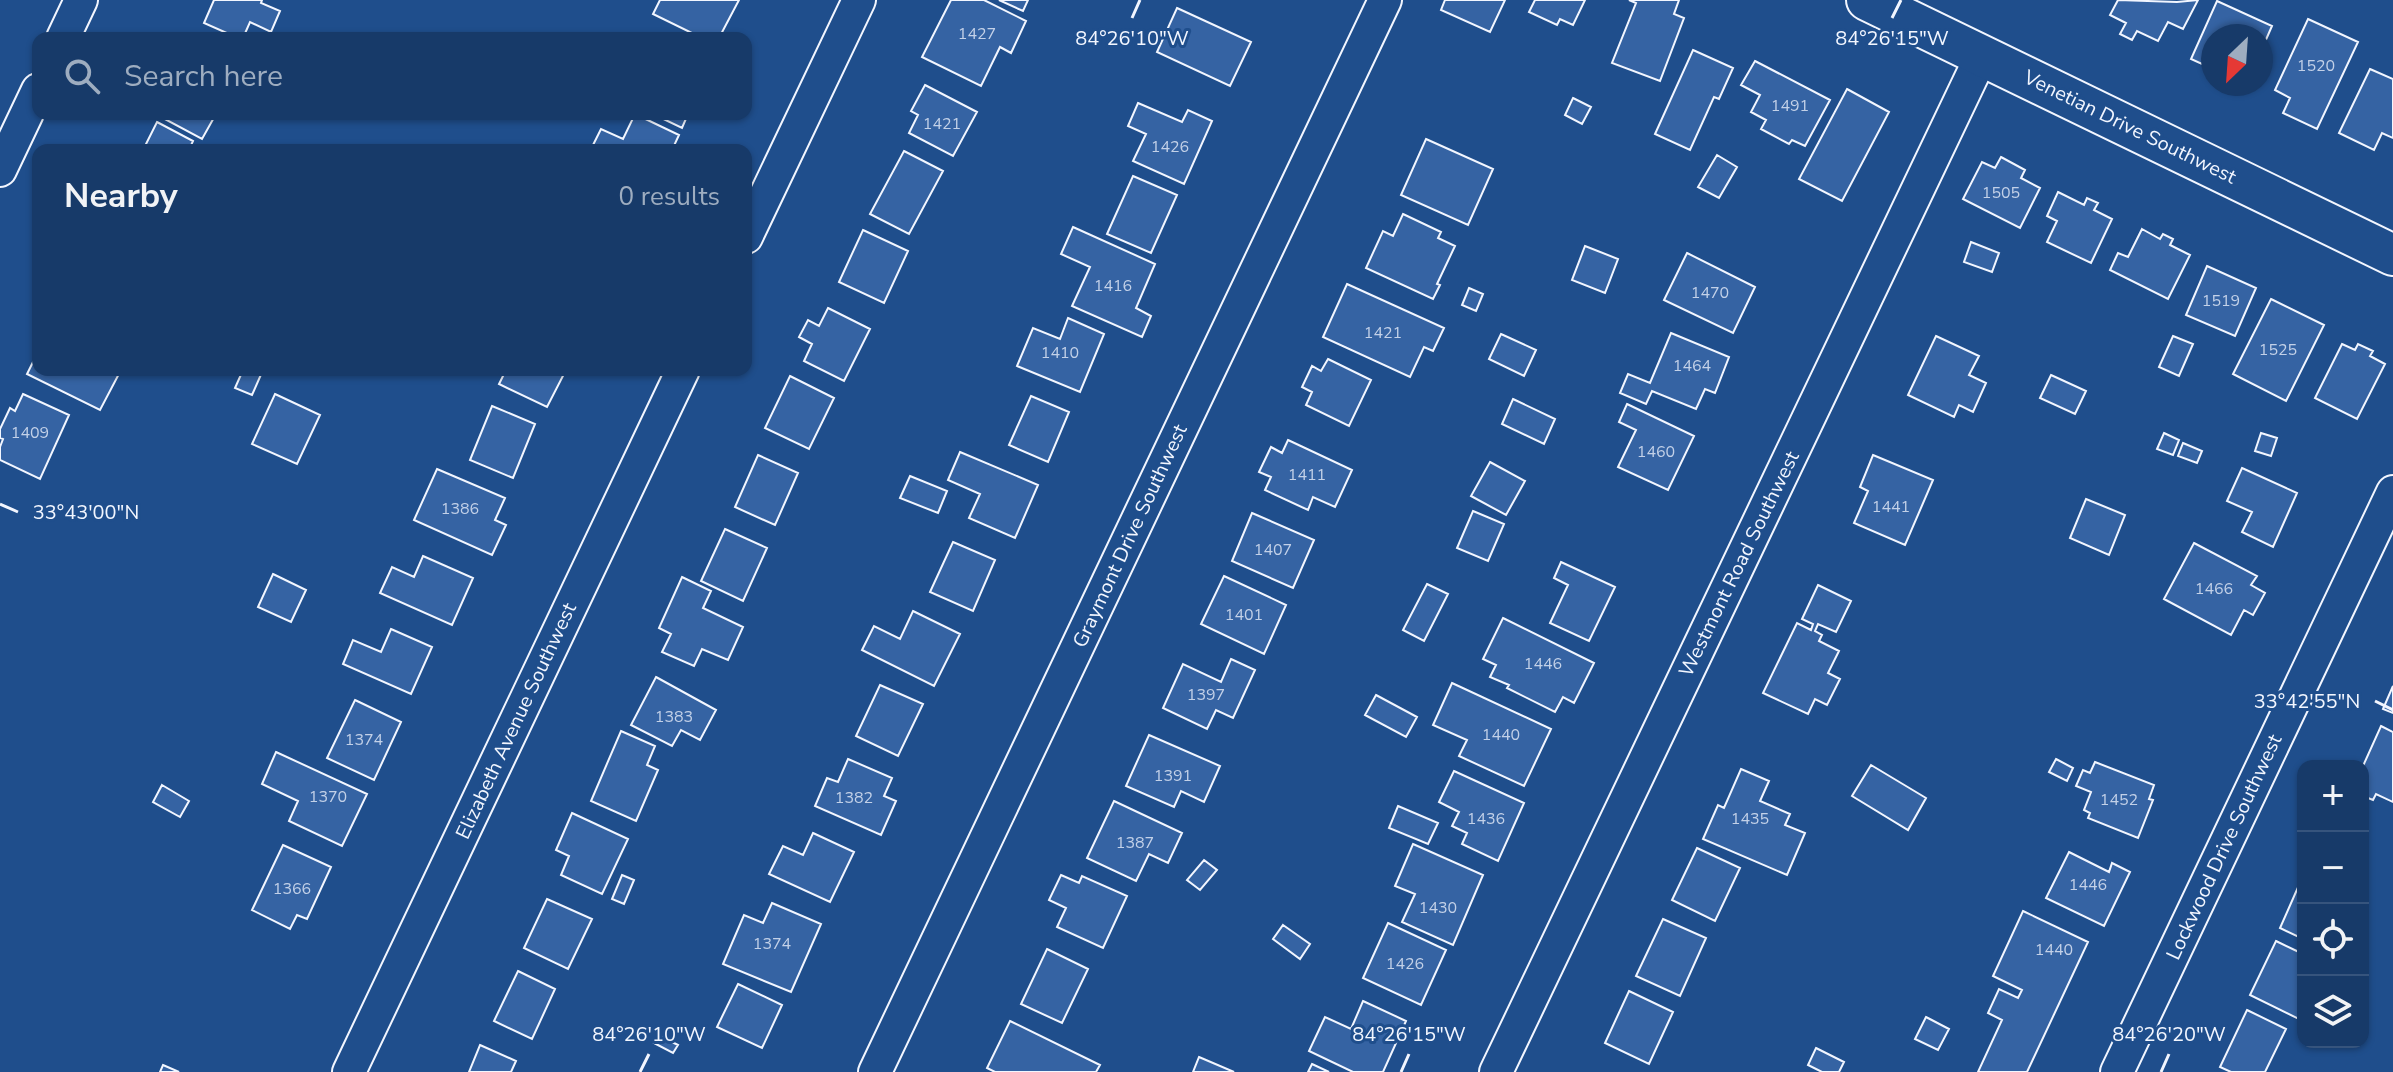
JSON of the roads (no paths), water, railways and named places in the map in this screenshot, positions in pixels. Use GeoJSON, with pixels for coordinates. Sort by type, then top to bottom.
{"type":"FeatureCollection","features":[{"type":"Feature","properties":{"kind":"street"},"geometry":{"type":"LineString","coordinates":[[66,32],[81,0]]}},
{"type":"Feature","properties":{"kind":"street"},"geometry":{"type":"LineString","coordinates":[[752,224],[859,0]]}},
{"type":"Feature","properties":{"kind":"street","name":"Graymont Drive Southwest"},"geometry":{"type":"LineString","coordinates":[[875,1072],[1385,0]]}},
{"type":"Feature","properties":{"kind":"street","name":"Venetian Drive Southwest"},"geometry":{"type":"LineString","coordinates":[[1867,0],[2393,255]]}},
{"type":"Feature","properties":{"kind":"street","name":"Westmont Road Southwest"},"geometry":{"type":"LineString","coordinates":[[1496,1072],[1982,55]]}},
{"type":"Feature","properties":{"kind":"street"},"geometry":{"type":"LineString","coordinates":[[0,170],[32,103]]}},
{"type":"Feature","properties":{"kind":"street","name":"Elizabeth Avenue Southwest"},"geometry":{"type":"LineString","coordinates":[[349,1072],[680,376]]}},
{"type":"Feature","properties":{"kind":"street","name":"Lockwood Drive Southwest"},"geometry":{"type":"LineString","coordinates":[[2117,1072],[2393,492]]}}]}
